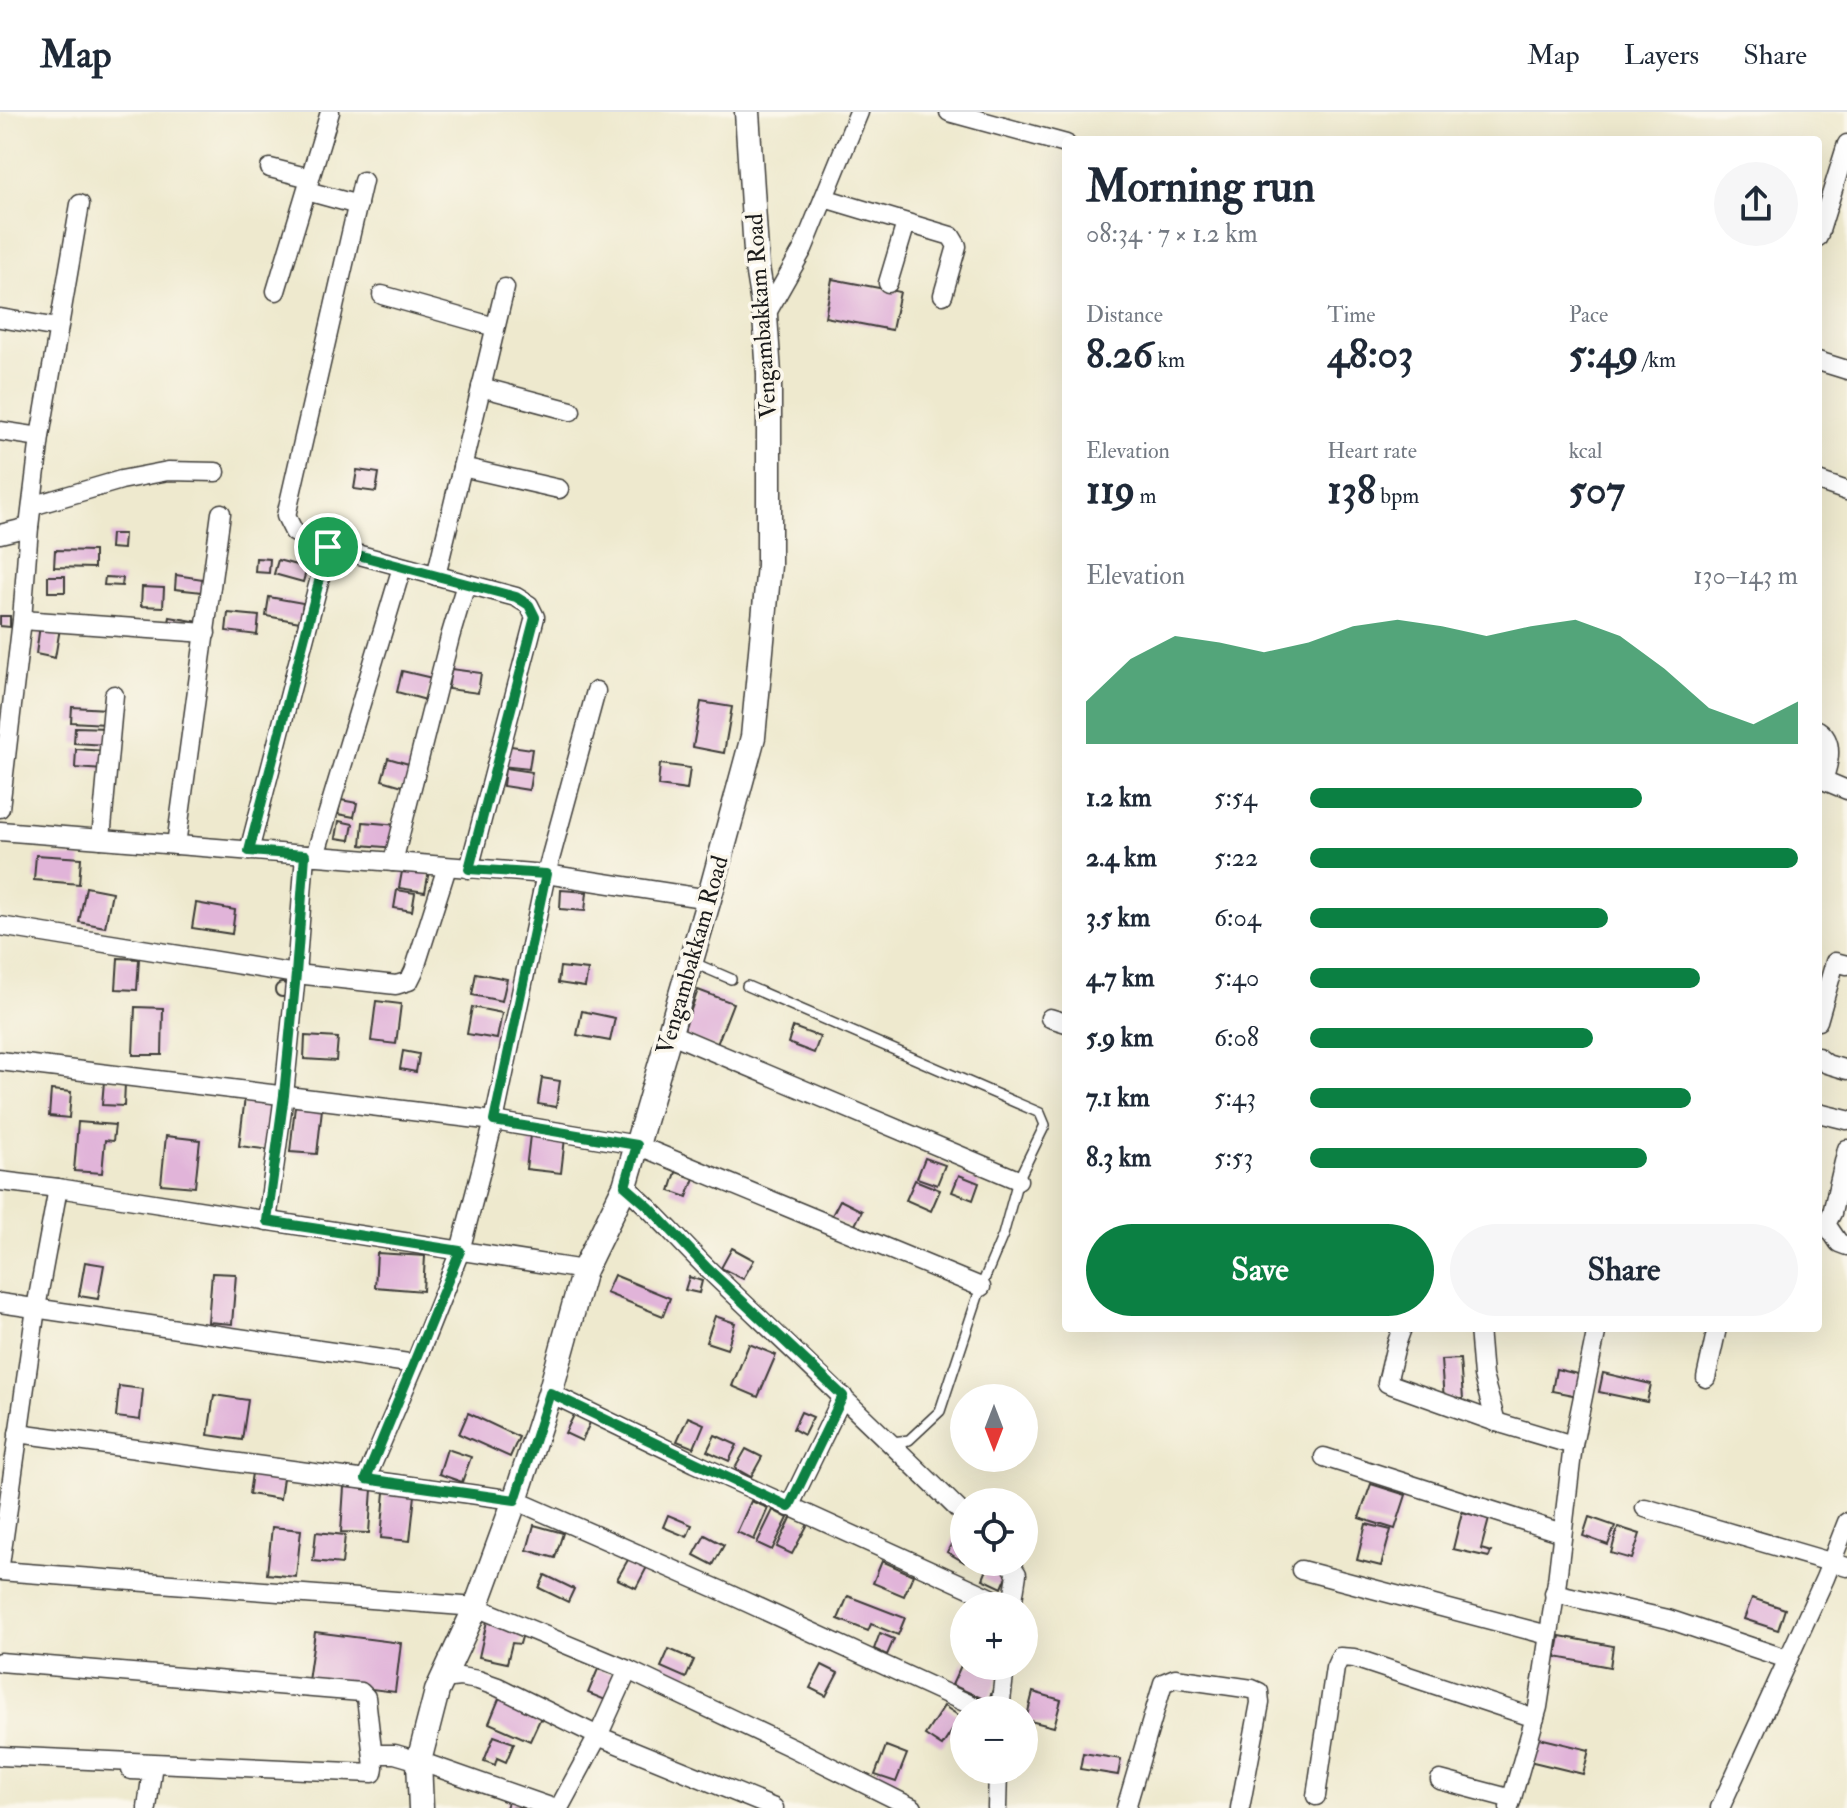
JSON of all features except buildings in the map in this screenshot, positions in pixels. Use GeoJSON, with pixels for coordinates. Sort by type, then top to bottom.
{"type":"FeatureCollection","features":[{"type":"Feature","properties":{"kind":"main road","name":"Vengambakkam Road"},"geometry":{"type":"LineString","coordinates":[[421,1808],[419,1761],[437,1691],[476,1607],[515,1500],[550,1393],[584,1270],[625,1186],[753,737],[769,565],[769,374],[765,316],[757,267],[747,112]]}},
{"type":"Feature","properties":{"kind":"street"},"geometry":{"type":"LineString","coordinates":[[276,291],[330,112]]}},
{"type":"Feature","properties":{"kind":"street"},"geometry":{"type":"LineString","coordinates":[[765,316],[803,249],[859,112]]}},
{"type":"Feature","properties":{"kind":"street"},"geometry":{"type":"LineString","coordinates":[[949,112],[1062,143]]}},
{"type":"Feature","properties":{"kind":"street"},"geometry":{"type":"LineString","coordinates":[[1822,224],[1847,144]]}},
{"type":"Feature","properties":{"kind":"street"},"geometry":{"type":"LineString","coordinates":[[270,168],[358,205]]}},
{"type":"Feature","properties":{"kind":"street"},"geometry":{"type":"LineString","coordinates":[[363,181],[286,516],[294,532],[308,541],[516,597],[529,605],[535,617],[469,869]]}},
{"type":"Feature","properties":{"kind":"street"},"geometry":{"type":"LineString","coordinates":[[824,198],[951,236],[957,246],[943,295]]}},
{"type":"Feature","properties":{"kind":"street"},"geometry":{"type":"LineString","coordinates":[[0,808],[5,722],[22,620],[40,437],[80,204]]}},
{"type":"Feature","properties":{"kind":"street"},"geometry":{"type":"LineString","coordinates":[[888,283],[906,223]]}},
{"type":"Feature","properties":{"kind":"street"},"geometry":{"type":"LineString","coordinates":[[436,576],[505,288]]}},
{"type":"Feature","properties":{"kind":"street"},"geometry":{"type":"LineString","coordinates":[[382,295],[495,327]]}},
{"type":"Feature","properties":{"kind":"street"},"geometry":{"type":"LineString","coordinates":[[0,318],[58,328]]}},
{"type":"Feature","properties":{"kind":"street"},"geometry":{"type":"LineString","coordinates":[[1822,362],[1847,370]]}},
{"type":"Feature","properties":{"kind":"street"},"geometry":{"type":"LineString","coordinates":[[481,387],[571,411]]}},
{"type":"Feature","properties":{"kind":"street"},"geometry":{"type":"LineString","coordinates":[[0,431],[40,437]]}},
{"type":"Feature","properties":{"kind":"street"},"geometry":{"type":"LineString","coordinates":[[462,467],[559,489]]}},
{"type":"Feature","properties":{"kind":"street"},"geometry":{"type":"LineString","coordinates":[[32,506],[121,480],[168,471],[216,472]]}},
{"type":"Feature","properties":{"kind":"street"},"geometry":{"type":"LineString","coordinates":[[1822,482],[1847,491]]}},
{"type":"Feature","properties":{"kind":"street"},"geometry":{"type":"LineString","coordinates":[[176,845],[221,513]]}},
{"type":"Feature","properties":{"kind":"street"},"geometry":{"type":"LineString","coordinates":[[0,534],[29,527]]}},
{"type":"Feature","properties":{"kind":"street"},"geometry":{"type":"LineString","coordinates":[[249,851],[328,547]]}},
{"type":"Feature","properties":{"kind":"street"},"geometry":{"type":"LineString","coordinates":[[267,1221],[310,856],[402,567]]}},
{"type":"Feature","properties":{"kind":"street"},"geometry":{"type":"LineString","coordinates":[[393,862],[466,584]]}},
{"type":"Feature","properties":{"kind":"street"},"geometry":{"type":"LineString","coordinates":[[22,620],[206,633]]}},
{"type":"Feature","properties":{"kind":"street"},"geometry":{"type":"LineString","coordinates":[[366,1479],[460,1251],[494,1121],[546,874],[596,691]]}},
{"type":"Feature","properties":{"kind":"street"},"geometry":{"type":"LineString","coordinates":[[101,839],[114,695]]}},
{"type":"Feature","properties":{"kind":"street"},"geometry":{"type":"LineString","coordinates":[[1822,732],[1828,745],[1829,765],[1823,780],[1847,790]]}},
{"type":"Feature","properties":{"kind":"street"},"geometry":{"type":"LineString","coordinates":[[0,831],[546,874],[709,899]]}},
{"type":"Feature","properties":{"kind":"street"},"geometry":{"type":"LineString","coordinates":[[0,926],[296,974],[396,985],[409,981],[414,971],[447,867]]}},
{"type":"Feature","properties":{"kind":"street"},"geometry":{"type":"LineString","coordinates":[[1822,1007],[1835,962],[1847,965]]}},
{"type":"Feature","properties":{"kind":"street"},"geometry":{"type":"LineString","coordinates":[[669,1033],[1018,1180]]}},
{"type":"Feature","properties":{"kind":"street"},"geometry":{"type":"LineString","coordinates":[[1822,1060],[1847,1070]]}},
{"type":"Feature","properties":{"kind":"street"},"geometry":{"type":"LineString","coordinates":[[0,1061],[494,1121],[637,1145],[981,1287]]}},
{"type":"Feature","properties":{"kind":"street"},"geometry":{"type":"LineString","coordinates":[[1822,1114],[1847,1120]]}},
{"type":"Feature","properties":{"kind":"street"},"geometry":{"type":"LineString","coordinates":[[1847,1149],[1832,1213],[1822,1222],[1839,1243],[1847,1246]]}},
{"type":"Feature","properties":{"kind":"street"},"geometry":{"type":"LineString","coordinates":[[0,1181],[584,1270]]}},
{"type":"Feature","properties":{"kind":"street"},"geometry":{"type":"LineString","coordinates":[[625,1186],[950,1501]]}},
{"type":"Feature","properties":{"kind":"street"},"geometry":{"type":"LineString","coordinates":[[0,1565],[7,1464],[18,1433],[58,1188]]}},
{"type":"Feature","properties":{"kind":"street"},"geometry":{"type":"LineString","coordinates":[[0,1303],[415,1364]]}},
{"type":"Feature","properties":{"kind":"street"},"geometry":{"type":"LineString","coordinates":[[1401,1332],[1387,1383],[1496,1422],[1573,1445]]}},
{"type":"Feature","properties":{"kind":"street"},"geometry":{"type":"LineString","coordinates":[[1479,1332],[1483,1376],[1496,1422]]}},
{"type":"Feature","properties":{"kind":"street"},"geometry":{"type":"LineString","coordinates":[[1440,1780],[1510,1804],[1538,1707],[1573,1445],[1596,1332]]}},
{"type":"Feature","properties":{"kind":"street"},"geometry":{"type":"LineString","coordinates":[[1706,1378],[1716,1332]]}},
{"type":"Feature","properties":{"kind":"street"},"geometry":{"type":"LineString","coordinates":[[550,1393],[789,1507],[980,1592]]}},
{"type":"Feature","properties":{"kind":"street"},"geometry":{"type":"LineString","coordinates":[[789,1507],[843,1396]]}},
{"type":"Feature","properties":{"kind":"street"},"geometry":{"type":"LineString","coordinates":[[18,1433],[515,1500],[951,1696]]}},
{"type":"Feature","properties":{"kind":"street"},"geometry":{"type":"LineString","coordinates":[[1324,1457],[1562,1533]]}},
{"type":"Feature","properties":{"kind":"street"},"geometry":{"type":"LineString","coordinates":[[1645,1508],[1839,1565]]}},
{"type":"Feature","properties":{"kind":"street"},"geometry":{"type":"LineString","coordinates":[[1720,1808],[1787,1659],[1839,1565],[1847,1522]]}},
{"type":"Feature","properties":{"kind":"street"},"geometry":{"type":"LineString","coordinates":[[1301,1570],[1548,1635]]}},
{"type":"Feature","properties":{"kind":"street"},"geometry":{"type":"LineString","coordinates":[[0,1571],[476,1607],[628,1670],[913,1808]]}},
{"type":"Feature","properties":{"kind":"street"},"geometry":{"type":"LineString","coordinates":[[1554,1593],[1668,1619],[1787,1659]]}},
{"type":"Feature","properties":{"kind":"street"},"geometry":{"type":"LineString","coordinates":[[1316,1796],[1335,1668],[1340,1657],[1354,1658],[1535,1718]]}},
{"type":"Feature","properties":{"kind":"street"},"geometry":{"type":"LineString","coordinates":[[0,1662],[361,1692],[366,1697],[373,1773],[0,1759]]}},
{"type":"Feature","properties":{"kind":"street"},"geometry":{"type":"LineString","coordinates":[[373,1754],[395,1754],[419,1761],[556,1808],[598,1736],[628,1670]]}},
{"type":"Feature","properties":{"kind":"street"},"geometry":{"type":"LineString","coordinates":[[442,1679],[460,1677],[488,1684],[598,1736],[774,1808]]}},
{"type":"Feature","properties":{"kind":"street"},"geometry":{"type":"LineString","coordinates":[[1126,1808],[1163,1683],[1175,1678],[1259,1692],[1260,1703],[1240,1808]]}},
{"type":"Feature","properties":{"kind":"street"},"geometry":{"type":"LineString","coordinates":[[0,1759],[152,1771],[147,1808]]}},
{"type":"Feature","properties":{"kind":"street"},"geometry":{"type":"LineString","coordinates":[[997,1808],[998,1784]]}},
{"type":"Feature","properties":{"kind":"lane"},"geometry":{"type":"LineString","coordinates":[[691,961],[731,979]]}},
{"type":"Feature","properties":{"kind":"lane"},"geometry":{"type":"LineString","coordinates":[[747,986],[1040,1113],[1045,1125],[1018,1180],[1003,1235],[981,1287],[940,1411],[909,1440],[890,1442]]}},
{"type":"Feature","properties":{"kind":"route"},"geometry":{"type":"LineString","coordinates":[[328,547],[516,597],[529,605],[535,617],[469,869],[546,874],[494,1121],[637,1145],[625,1186],[843,1396],[789,1507],[550,1393],[515,1500],[366,1479],[460,1251],[267,1221],[284,1095],[305,855],[249,851],[328,547]]}}]}
